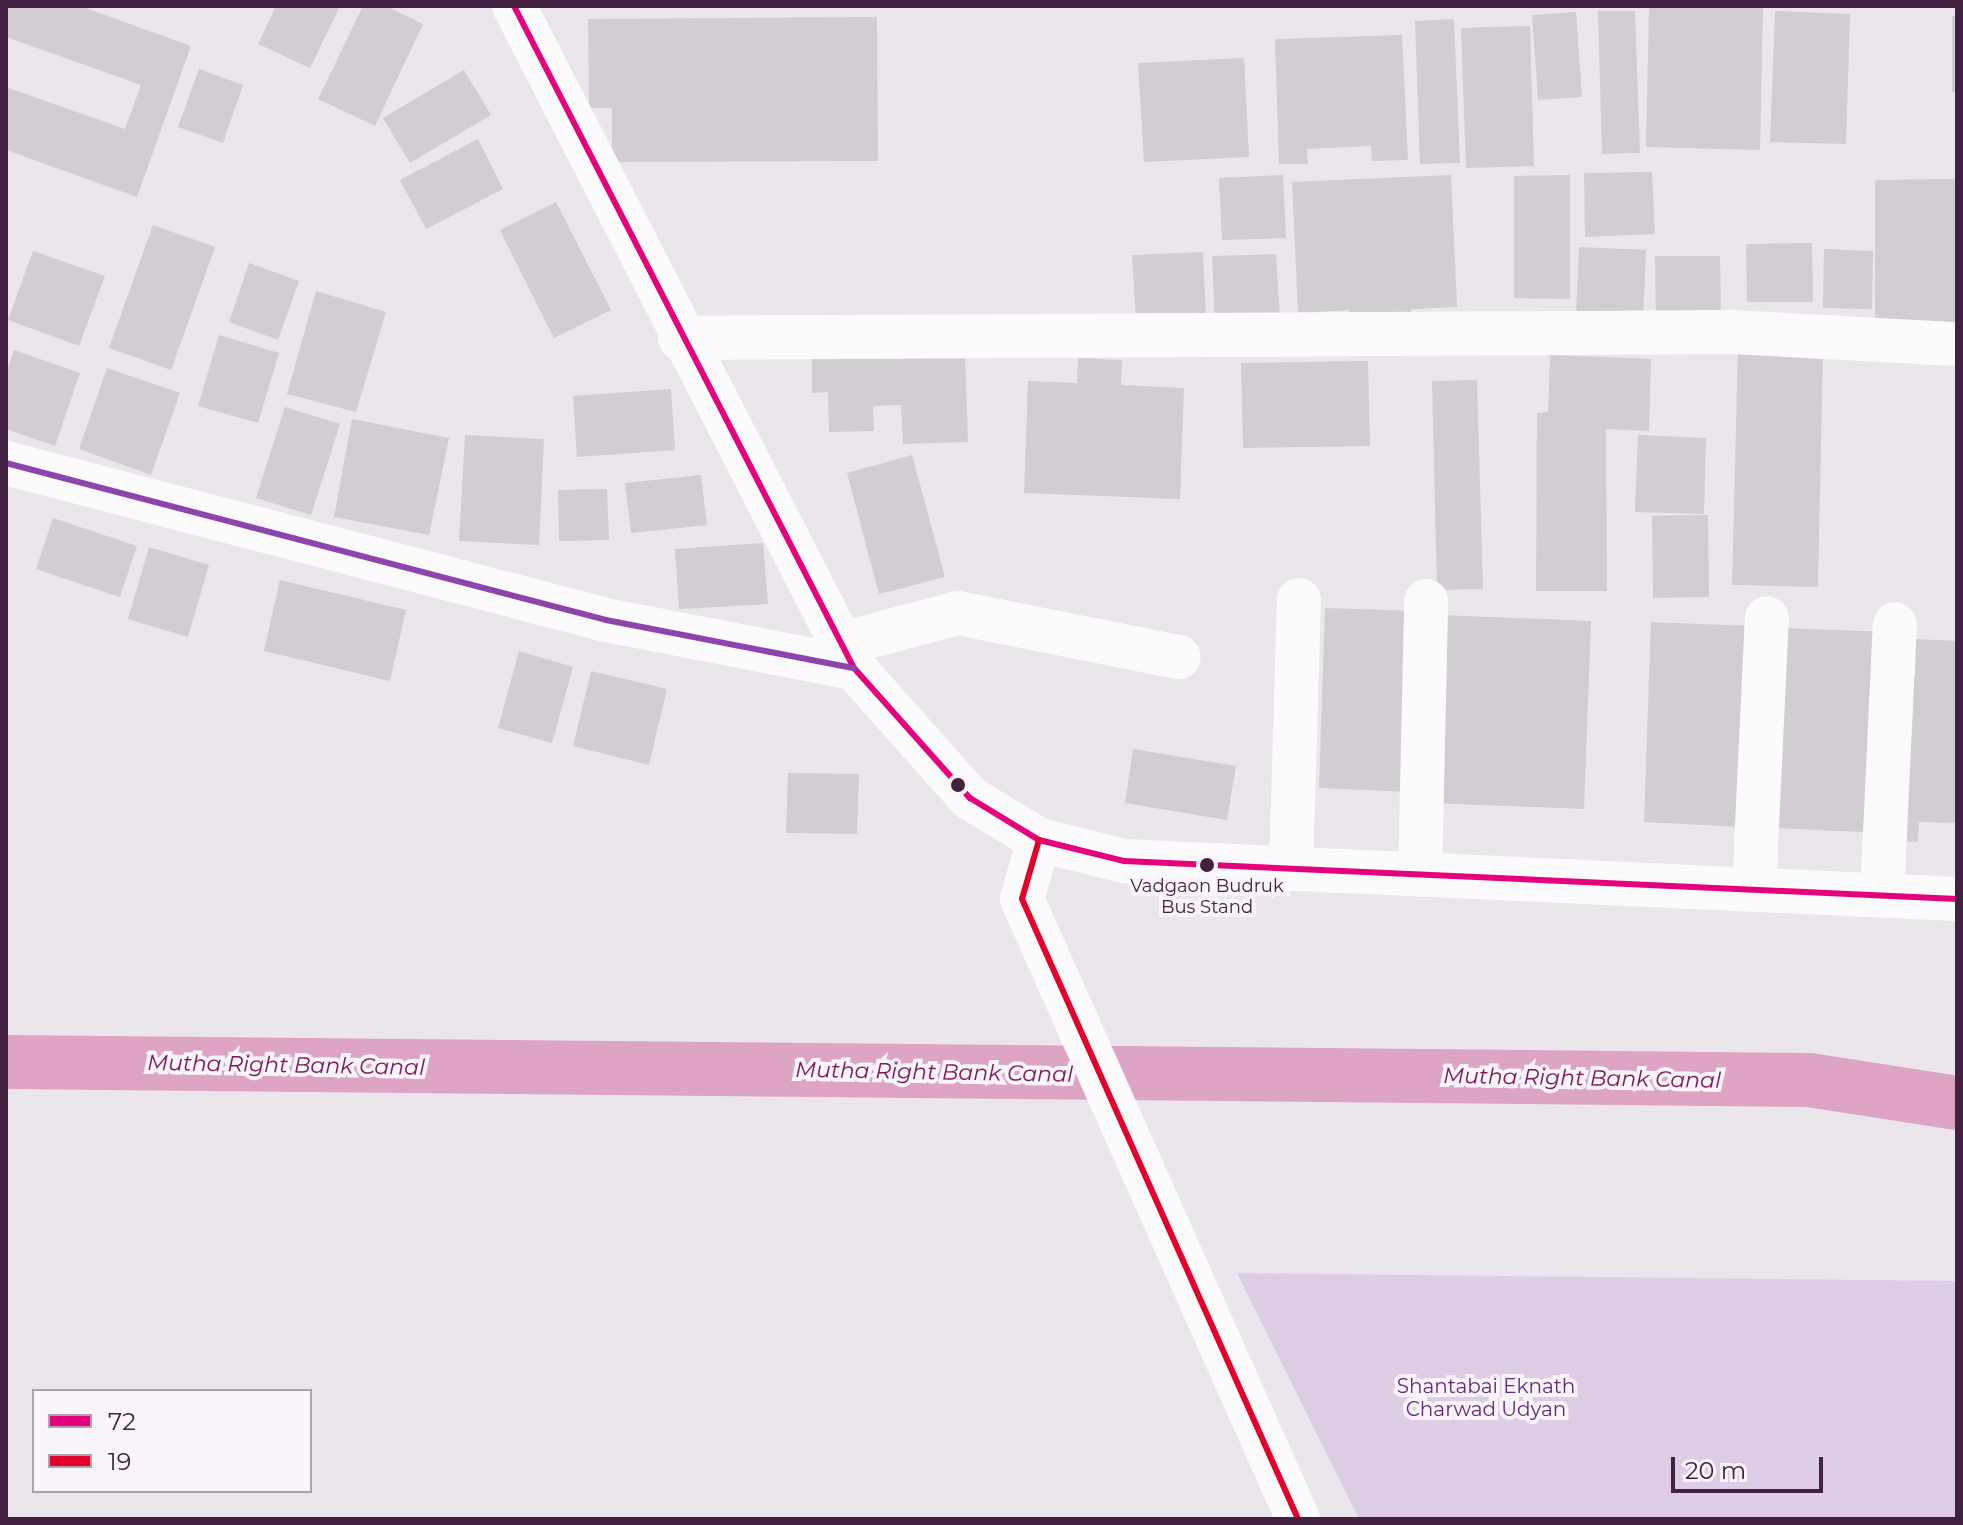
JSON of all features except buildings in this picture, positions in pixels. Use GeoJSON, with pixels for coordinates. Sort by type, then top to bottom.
{"type":"FeatureCollection","features":[{"type":"Feature","properties":{"kind":"street"},"geometry":{"type":"LineString","coordinates":[[514,6],[680,338],[848,656],[970,798],[1039,840],[1124,861],[1957,899]]}},
{"type":"Feature","properties":{"kind":"street"},"geometry":{"type":"LineString","coordinates":[[680,338],[1733,332],[1957,344]]}},
{"type":"Feature","properties":{"kind":"street"},"geometry":{"type":"LineString","coordinates":[[6,463],[606,620],[848,656],[958,613],[1179,657]]}},
{"type":"Feature","properties":{"kind":"street"},"geometry":{"type":"LineString","coordinates":[[1291,869],[1299,600]]}},
{"type":"Feature","properties":{"kind":"street"},"geometry":{"type":"LineString","coordinates":[[1420,875],[1426,601]]}},
{"type":"Feature","properties":{"kind":"street"},"geometry":{"type":"LineString","coordinates":[[1754,890],[1767,618]]}},
{"type":"Feature","properties":{"kind":"street"},"geometry":{"type":"LineString","coordinates":[[1882,896],[1895,624]]}},
{"type":"Feature","properties":{"kind":"street"},"geometry":{"type":"LineString","coordinates":[[1039,840],[1022,899],[1298,1519]]}},
{"type":"Feature","properties":{"kind":"green space","name":"Shantabai Eknath Charwad Udyan"},"geometry":{"type":"Polygon","coordinates":[[[1237,1273],[1957,1281],[1957,1519],[1359,1519],[1237,1273]]]}},
{"type":"Feature","properties":{"kind":"waterway","name":"Mutha Right Bank Canal"},"geometry":{"type":"LineString","coordinates":[[6,1062],[1809,1080],[1957,1103]]}},
{"type":"Feature","properties":{"kind":"transit line","name":"72"},"geometry":{"type":"LineString","coordinates":[[514,6],[854,668],[970,798],[1039,840],[1124,861],[1957,899]]}},
{"type":"Feature","properties":{"kind":"transit line"},"geometry":{"type":"LineString","coordinates":[[6,463],[606,620],[854,668]]}},
{"type":"Feature","properties":{"kind":"transit line","name":"19"},"geometry":{"type":"LineString","coordinates":[[1039,840],[1022,899],[1298,1519]]}},
{"type":"Feature","properties":{"kind":"place","name":"Vadgaon Budruk Bus Stand"},"geometry":{"type":"Point","coordinates":[1207,865]}}]}
